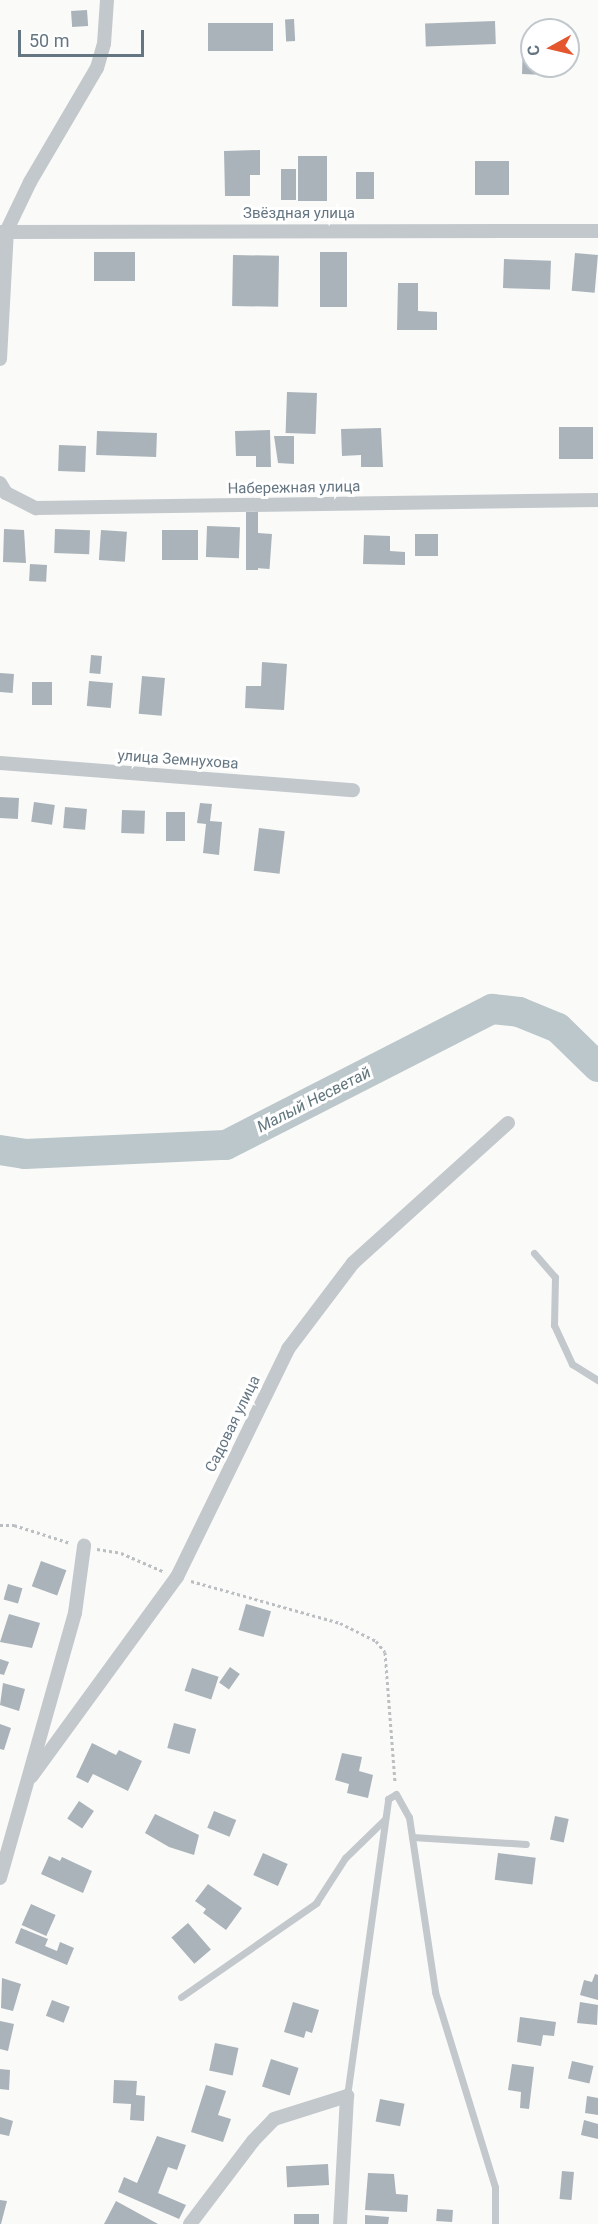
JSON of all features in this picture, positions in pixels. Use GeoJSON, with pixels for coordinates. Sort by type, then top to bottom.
{"type":"FeatureCollection","features":[{"type":"Feature","properties":{"kind":"street"},"geometry":{"type":"LineString","coordinates":[[0,369],[4,231],[97,68],[104,44],[107,0]]}},
{"type":"Feature","properties":{"kind":"street","name":"Звёздная улица"},"geometry":{"type":"LineString","coordinates":[[4,231],[598,231]]}},
{"type":"Feature","properties":{"kind":"street","name":"Набережная улица"},"geometry":{"type":"LineString","coordinates":[[0,483],[6,493],[36,508],[598,500]]}},
{"type":"Feature","properties":{"kind":"street","name":"улица Земнухова"},"geometry":{"type":"LineString","coordinates":[[0,763],[354,790]]}},
{"type":"Feature","properties":{"kind":"street","name":"Садовая улица"},"geometry":{"type":"LineString","coordinates":[[32,1777],[177,1577],[288,1349],[353,1263],[508,1123]]}},
{"type":"Feature","properties":{"kind":"street","name":"Садовая улица"},"geometry":{"type":"LineString","coordinates":[[0,1878],[32,1777],[75,1614],[84,1546]]}},
{"type":"Feature","properties":{"kind":"street"},"geometry":{"type":"LineString","coordinates":[[190,2224],[253,2141],[274,2119],[347,2096],[340,2224]]}},
{"type":"Feature","properties":{"kind":"lane"},"geometry":{"type":"LineString","coordinates":[[534,1253],[555,1277],[554,1325],[572,1364],[598,1380]]}},
{"type":"Feature","properties":{"kind":"lane"},"geometry":{"type":"LineString","coordinates":[[347,2096],[388,1799],[396,1794],[409,1817],[435,1992],[495,2187],[495,2224]]}},
{"type":"Feature","properties":{"kind":"lane"},"geometry":{"type":"LineString","coordinates":[[181,1997],[316,1903],[345,1858],[385,1819]]}},
{"type":"Feature","properties":{"kind":"lane"},"geometry":{"type":"LineString","coordinates":[[412,1837],[526,1844]]}},
{"type":"Feature","properties":{"kind":"path"},"geometry":{"type":"LineString","coordinates":[[177,1577],[340,1623],[376,1641],[385,1652],[396,1794]]}},
{"type":"Feature","properties":{"kind":"building"},"geometry":{"type":"Polygon","coordinates":[[[87,10],[88,26],[72,27],[71,11],[87,10]]]}},
{"type":"Feature","properties":{"kind":"building"},"geometry":{"type":"Polygon","coordinates":[[[285,19],[294,19],[295,41],[286,41],[285,19]]]}},
{"type":"Feature","properties":{"kind":"building"},"geometry":{"type":"Polygon","coordinates":[[[495,21],[496,44],[426,46],[425,23],[495,21]]]}},
{"type":"Feature","properties":{"kind":"building"},"geometry":{"type":"Polygon","coordinates":[[[208,23],[273,23],[273,51],[208,51],[208,23]]]}},
{"type":"Feature","properties":{"kind":"building"},"geometry":{"type":"Polygon","coordinates":[[[260,150],[260,175],[250,175],[250,196],[225,196],[224,151],[260,150]]]}},
{"type":"Feature","properties":{"kind":"building"},"geometry":{"type":"Polygon","coordinates":[[[298,156],[327,156],[327,201],[298,201],[298,156]]]}},
{"type":"Feature","properties":{"kind":"building"},"geometry":{"type":"Polygon","coordinates":[[[475,161],[509,161],[509,195],[475,195],[475,161]]]}},
{"type":"Feature","properties":{"kind":"building"},"geometry":{"type":"Polygon","coordinates":[[[281,169],[296,169],[296,200],[281,200],[281,169]]]}},
{"type":"Feature","properties":{"kind":"building"},"geometry":{"type":"Polygon","coordinates":[[[356,172],[374,172],[374,199],[356,199],[356,172]]]}},
{"type":"Feature","properties":{"kind":"building"},"geometry":{"type":"Polygon","coordinates":[[[94,252],[135,252],[135,281],[94,281],[94,252]]]}},
{"type":"Feature","properties":{"kind":"building"},"geometry":{"type":"Polygon","coordinates":[[[320,252],[347,252],[347,307],[320,307],[320,252]]]}},
{"type":"Feature","properties":{"kind":"building"},"geometry":{"type":"Polygon","coordinates":[[[575,253],[598,255],[595,293],[572,291],[575,253]]]}},
{"type":"Feature","properties":{"kind":"building"},"geometry":{"type":"Polygon","coordinates":[[[233,255],[279,256],[278,307],[232,306],[233,255]]]}},
{"type":"Feature","properties":{"kind":"building"},"geometry":{"type":"Polygon","coordinates":[[[504,259],[551,261],[550,290],[503,288],[504,259]]]}},
{"type":"Feature","properties":{"kind":"building"},"geometry":{"type":"Polygon","coordinates":[[[398,283],[418,283],[418,311],[437,312],[437,330],[397,330],[398,283]]]}},
{"type":"Feature","properties":{"kind":"building"},"geometry":{"type":"Polygon","coordinates":[[[287,392],[317,393],[316,434],[286,433],[287,392]]]}},
{"type":"Feature","properties":{"kind":"building"},"geometry":{"type":"Polygon","coordinates":[[[559,427],[593,427],[593,459],[559,459],[559,427]]]}},
{"type":"Feature","properties":{"kind":"building"},"geometry":{"type":"Polygon","coordinates":[[[381,428],[383,467],[361,467],[361,455],[342,456],[341,429],[381,428]]]}},
{"type":"Feature","properties":{"kind":"building"},"geometry":{"type":"Polygon","coordinates":[[[270,430],[271,467],[256,467],[256,456],[236,456],[235,431],[270,430]]]}},
{"type":"Feature","properties":{"kind":"building"},"geometry":{"type":"Polygon","coordinates":[[[97,431],[157,433],[156,457],[96,455],[97,431]]]}},
{"type":"Feature","properties":{"kind":"building"},"geometry":{"type":"Polygon","coordinates":[[[274,436],[294,436],[294,464],[278,463],[274,436]]]}},
{"type":"Feature","properties":{"kind":"building"},"geometry":{"type":"Polygon","coordinates":[[[59,445],[86,446],[85,472],[58,471],[59,445]]]}},
{"type":"Feature","properties":{"kind":"building"},"geometry":{"type":"Polygon","coordinates":[[[246,512],[258,512],[258,570],[246,570],[246,512]]]}},
{"type":"Feature","properties":{"kind":"building"},"geometry":{"type":"Polygon","coordinates":[[[207,526],[240,527],[239,558],[206,557],[207,526]]]}},
{"type":"Feature","properties":{"kind":"building"},"geometry":{"type":"Polygon","coordinates":[[[4,529],[24,530],[26,563],[3,562],[4,529]]]}},
{"type":"Feature","properties":{"kind":"building"},"geometry":{"type":"Polygon","coordinates":[[[55,529],[90,530],[89,554],[54,553],[55,529]]]}},
{"type":"Feature","properties":{"kind":"building"},"geometry":{"type":"Polygon","coordinates":[[[101,530],[127,532],[125,562],[99,560],[101,530]]]}},
{"type":"Feature","properties":{"kind":"building"},"geometry":{"type":"Polygon","coordinates":[[[162,530],[198,530],[198,560],[162,560],[162,530]]]}},
{"type":"Feature","properties":{"kind":"building"},"geometry":{"type":"Polygon","coordinates":[[[258,533],[272,534],[270,569],[256,568],[258,533]]]}},
{"type":"Feature","properties":{"kind":"building"},"geometry":{"type":"Polygon","coordinates":[[[415,534],[438,534],[438,556],[415,556],[415,534]]]}},
{"type":"Feature","properties":{"kind":"building"},"geometry":{"type":"Polygon","coordinates":[[[364,535],[390,536],[390,551],[405,552],[405,565],[363,564],[364,535]]]}},
{"type":"Feature","properties":{"kind":"building"},"geometry":{"type":"Polygon","coordinates":[[[30,564],[47,565],[46,582],[29,581],[30,564]]]}},
{"type":"Feature","properties":{"kind":"building"},"geometry":{"type":"Polygon","coordinates":[[[91,655],[102,656],[100,674],[89,673],[91,655]]]}},
{"type":"Feature","properties":{"kind":"building"},"geometry":{"type":"Polygon","coordinates":[[[262,662],[287,664],[284,710],[245,708],[246,686],[261,686],[262,662]]]}},
{"type":"Feature","properties":{"kind":"building"},"geometry":{"type":"Polygon","coordinates":[[[0,673],[14,674],[13,693],[0,692],[0,673]]]}},
{"type":"Feature","properties":{"kind":"building"},"geometry":{"type":"Polygon","coordinates":[[[142,676],[165,678],[162,716],[139,714],[142,676]]]}},
{"type":"Feature","properties":{"kind":"building"},"geometry":{"type":"Polygon","coordinates":[[[89,681],[113,683],[111,708],[87,706],[89,681]]]}},
{"type":"Feature","properties":{"kind":"building"},"geometry":{"type":"Polygon","coordinates":[[[32,682],[52,682],[52,705],[32,705],[32,682]]]}},
{"type":"Feature","properties":{"kind":"building"},"geometry":{"type":"Polygon","coordinates":[[[0,797],[19,798],[18,819],[0,818],[0,797]]]}},
{"type":"Feature","properties":{"kind":"building"},"geometry":{"type":"Polygon","coordinates":[[[34,802],[55,805],[52,825],[31,822],[34,802]]]}},
{"type":"Feature","properties":{"kind":"building"},"geometry":{"type":"Polygon","coordinates":[[[200,803],[212,804],[210,821],[222,822],[219,855],[203,853],[206,824],[197,823],[200,803]]]}},
{"type":"Feature","properties":{"kind":"building"},"geometry":{"type":"Polygon","coordinates":[[[65,807],[87,809],[85,830],[63,828],[65,807]]]}},
{"type":"Feature","properties":{"kind":"building"},"geometry":{"type":"Polygon","coordinates":[[[122,810],[145,811],[144,834],[121,833],[122,810]]]}},
{"type":"Feature","properties":{"kind":"building"},"geometry":{"type":"Polygon","coordinates":[[[166,812],[185,812],[185,841],[166,841],[166,812]]]}},
{"type":"Feature","properties":{"kind":"building"},"geometry":{"type":"Polygon","coordinates":[[[259,828],[285,831],[280,874],[254,871],[259,828]]]}},
{"type":"Feature","properties":{"kind":"building"},"geometry":{"type":"Polygon","coordinates":[[[41,1561],[66,1570],[57,1596],[32,1586],[41,1561]]]}},
{"type":"Feature","properties":{"kind":"building"},"geometry":{"type":"Polygon","coordinates":[[[8,1584],[22,1588],[18,1604],[4,1599],[8,1584]]]}},
{"type":"Feature","properties":{"kind":"building"},"geometry":{"type":"Polygon","coordinates":[[[246,1604],[271,1611],[264,1637],[239,1630],[246,1604]]]}},
{"type":"Feature","properties":{"kind":"building"},"geometry":{"type":"Polygon","coordinates":[[[9,1614],[40,1623],[32,1648],[0,1642],[9,1614]]]}},
{"type":"Feature","properties":{"kind":"building"},"geometry":{"type":"Polygon","coordinates":[[[0,1659],[9,1662],[4,1675],[0,1674],[0,1659]]]}},
{"type":"Feature","properties":{"kind":"building"},"geometry":{"type":"Polygon","coordinates":[[[230,1667],[240,1674],[229,1689],[219,1683],[230,1667]]]}},
{"type":"Feature","properties":{"kind":"building"},"geometry":{"type":"Polygon","coordinates":[[[192,1668],[219,1677],[211,1699],[185,1691],[192,1668]]]}},
{"type":"Feature","properties":{"kind":"building"},"geometry":{"type":"Polygon","coordinates":[[[3,1683],[25,1689],[19,1711],[0,1705],[3,1683]]]}},
{"type":"Feature","properties":{"kind":"building"},"geometry":{"type":"Polygon","coordinates":[[[174,1723],[196,1729],[189,1754],[167,1748],[174,1723]]]}},
{"type":"Feature","properties":{"kind":"building"},"geometry":{"type":"Polygon","coordinates":[[[0,1724],[11,1728],[4,1750],[0,1749],[0,1724]]]}},
{"type":"Feature","properties":{"kind":"building"},"geometry":{"type":"Polygon","coordinates":[[[92,1743],[116,1755],[119,1750],[142,1761],[128,1791],[93,1774],[88,1783],[76,1777],[92,1743]]]}},
{"type":"Feature","properties":{"kind":"building"},"geometry":{"type":"Polygon","coordinates":[[[342,1753],[362,1757],[359,1771],[373,1775],[368,1798],[347,1793],[349,1784],[335,1780],[342,1753]]]}},
{"type":"Feature","properties":{"kind":"building"},"geometry":{"type":"Polygon","coordinates":[[[79,1801],[94,1811],[82,1828],[67,1818],[79,1801]]]}},
{"type":"Feature","properties":{"kind":"building"},"geometry":{"type":"Polygon","coordinates":[[[214,1811],[236,1820],[230,1837],[207,1828],[214,1811]]]}},
{"type":"Feature","properties":{"kind":"building"},"geometry":{"type":"Polygon","coordinates":[[[155,1814],[199,1835],[194,1855],[169,1847],[145,1833],[155,1814]]]}},
{"type":"Feature","properties":{"kind":"building"},"geometry":{"type":"Polygon","coordinates":[[[555,1816],[569,1819],[564,1842],[550,1839],[555,1816]]]}},
{"type":"Feature","properties":{"kind":"building"},"geometry":{"type":"Polygon","coordinates":[[[263,1853],[288,1864],[278,1886],[253,1875],[263,1853]]]}},
{"type":"Feature","properties":{"kind":"building"},"geometry":{"type":"Polygon","coordinates":[[[498,1853],[536,1858],[532,1884],[495,1880],[498,1853]]]}},
{"type":"Feature","properties":{"kind":"building"},"geometry":{"type":"Polygon","coordinates":[[[49,1856],[60,1861],[62,1857],[92,1871],[83,1893],[41,1874],[49,1856]]]}},
{"type":"Feature","properties":{"kind":"building"},"geometry":{"type":"Polygon","coordinates":[[[208,1884],[242,1908],[226,1930],[203,1913],[206,1909],[195,1901],[208,1884]]]}},
{"type":"Feature","properties":{"kind":"building"},"geometry":{"type":"Polygon","coordinates":[[[31,1904],[56,1915],[46,1936],[22,1925],[31,1904]]]}},
{"type":"Feature","properties":{"kind":"building"},"geometry":{"type":"Polygon","coordinates":[[[188,1923],[211,1949],[194,1964],[171,1937],[188,1923]]]}},
{"type":"Feature","properties":{"kind":"building"},"geometry":{"type":"Polygon","coordinates":[[[21,1928],[48,1939],[45,1946],[57,1951],[60,1942],[74,1948],[67,1965],[15,1943],[21,1928]]]}},
{"type":"Feature","properties":{"kind":"building"},"geometry":{"type":"Polygon","coordinates":[[[595,1974],[598,1975],[598,2000],[580,1995],[584,1980],[592,1982],[595,1974]]]}},
{"type":"Feature","properties":{"kind":"building"},"geometry":{"type":"Polygon","coordinates":[[[2,1978],[21,1984],[13,2011],[1,2008],[2,1978]]]}},
{"type":"Feature","properties":{"kind":"building"},"geometry":{"type":"Polygon","coordinates":[[[52,2000],[70,2007],[64,2023],[46,2016],[52,2000]]]}},
{"type":"Feature","properties":{"kind":"building"},"geometry":{"type":"Polygon","coordinates":[[[293,2002],[319,2010],[312,2033],[306,2031],[304,2038],[284,2032],[293,2002]]]}},
{"type":"Feature","properties":{"kind":"building"},"geometry":{"type":"Polygon","coordinates":[[[580,2002],[598,2005],[597,2025],[577,2023],[580,2002]]]}},
{"type":"Feature","properties":{"kind":"building"},"geometry":{"type":"Polygon","coordinates":[[[520,2017],[556,2022],[554,2036],[543,2035],[541,2046],[517,2042],[520,2017]]]}},
{"type":"Feature","properties":{"kind":"building"},"geometry":{"type":"Polygon","coordinates":[[[0,2021],[14,2024],[8,2051],[0,2049],[0,2021]]]}},
{"type":"Feature","properties":{"kind":"building"},"geometry":{"type":"Polygon","coordinates":[[[215,2043],[238,2048],[233,2075],[209,2070],[215,2043]]]}},
{"type":"Feature","properties":{"kind":"building"},"geometry":{"type":"Polygon","coordinates":[[[271,2059],[299,2068],[290,2096],[262,2087],[271,2059]]]}},
{"type":"Feature","properties":{"kind":"building"},"geometry":{"type":"Polygon","coordinates":[[[572,2061],[593,2066],[589,2083],[568,2079],[572,2061]]]}},
{"type":"Feature","properties":{"kind":"building"},"geometry":{"type":"Polygon","coordinates":[[[512,2064],[534,2067],[529,2109],[520,2108],[521,2092],[508,2090],[512,2064]]]}},
{"type":"Feature","properties":{"kind":"building"},"geometry":{"type":"Polygon","coordinates":[[[0,2069],[10,2070],[9,2090],[0,2089],[0,2069]]]}},
{"type":"Feature","properties":{"kind":"building"},"geometry":{"type":"Polygon","coordinates":[[[114,2080],[137,2081],[136,2095],[145,2096],[144,2121],[130,2120],[131,2104],[113,2103],[114,2080]]]}},
{"type":"Feature","properties":{"kind":"building"},"geometry":{"type":"Polygon","coordinates":[[[206,2085],[226,2091],[218,2115],[231,2119],[223,2142],[191,2132],[206,2085]]]}},
{"type":"Feature","properties":{"kind":"building"},"geometry":{"type":"Polygon","coordinates":[[[587,2096],[598,2098],[598,2115],[585,2113],[587,2096]]]}},
{"type":"Feature","properties":{"kind":"building"},"geometry":{"type":"Polygon","coordinates":[[[380,2099],[405,2104],[400,2126],[376,2122],[380,2099]]]}},
{"type":"Feature","properties":{"kind":"building"},"geometry":{"type":"Polygon","coordinates":[[[0,2117],[13,2121],[9,2136],[0,2134],[0,2117]]]}},
{"type":"Feature","properties":{"kind":"building"},"geometry":{"type":"Polygon","coordinates":[[[584,2120],[598,2124],[598,2139],[581,2135],[584,2120]]]}},
{"type":"Feature","properties":{"kind":"building"},"geometry":{"type":"Polygon","coordinates":[[[157,2136],[186,2145],[177,2170],[168,2167],[158,2193],[186,2205],[179,2219],[118,2192],[124,2177],[137,2183],[157,2136]]]}},
{"type":"Feature","properties":{"kind":"building"},"geometry":{"type":"Polygon","coordinates":[[[328,2164],[329,2185],[287,2187],[286,2166],[328,2164]]]}},
{"type":"Feature","properties":{"kind":"building"},"geometry":{"type":"Polygon","coordinates":[[[562,2171],[574,2172],[572,2200],[560,2199],[562,2171]]]}},
{"type":"Feature","properties":{"kind":"building"},"geometry":{"type":"Polygon","coordinates":[[[368,2173],[394,2174],[396,2194],[408,2195],[407,2212],[365,2210],[368,2173]]]}},
{"type":"Feature","properties":{"kind":"building"},"geometry":{"type":"Polygon","coordinates":[[[0,2200],[7,2201],[1,2224],[0,2224],[0,2200]]]}},
{"type":"Feature","properties":{"kind":"building"},"geometry":{"type":"Polygon","coordinates":[[[116,2201],[158,2224],[104,2224],[116,2201]]]}},
{"type":"Feature","properties":{"kind":"building"},"geometry":{"type":"Polygon","coordinates":[[[437,2209],[453,2210],[452,2222],[436,2221],[437,2209]]]}},
{"type":"Feature","properties":{"kind":"building"},"geometry":{"type":"Polygon","coordinates":[[[294,2214],[319,2214],[319,2224],[294,2224],[294,2214]]]}},
{"type":"Feature","properties":{"kind":"building"},"geometry":{"type":"Polygon","coordinates":[[[365,2215],[389,2217],[388,2224],[365,2224],[365,2215]]]}},
{"type":"Feature","properties":{"kind":"waterway","name":"Малый Несветай"},"geometry":{"type":"LineString","coordinates":[[0,1150],[25,1154],[226,1145],[492,1009],[519,1012],[558,1028],[598,1067]]}}]}
